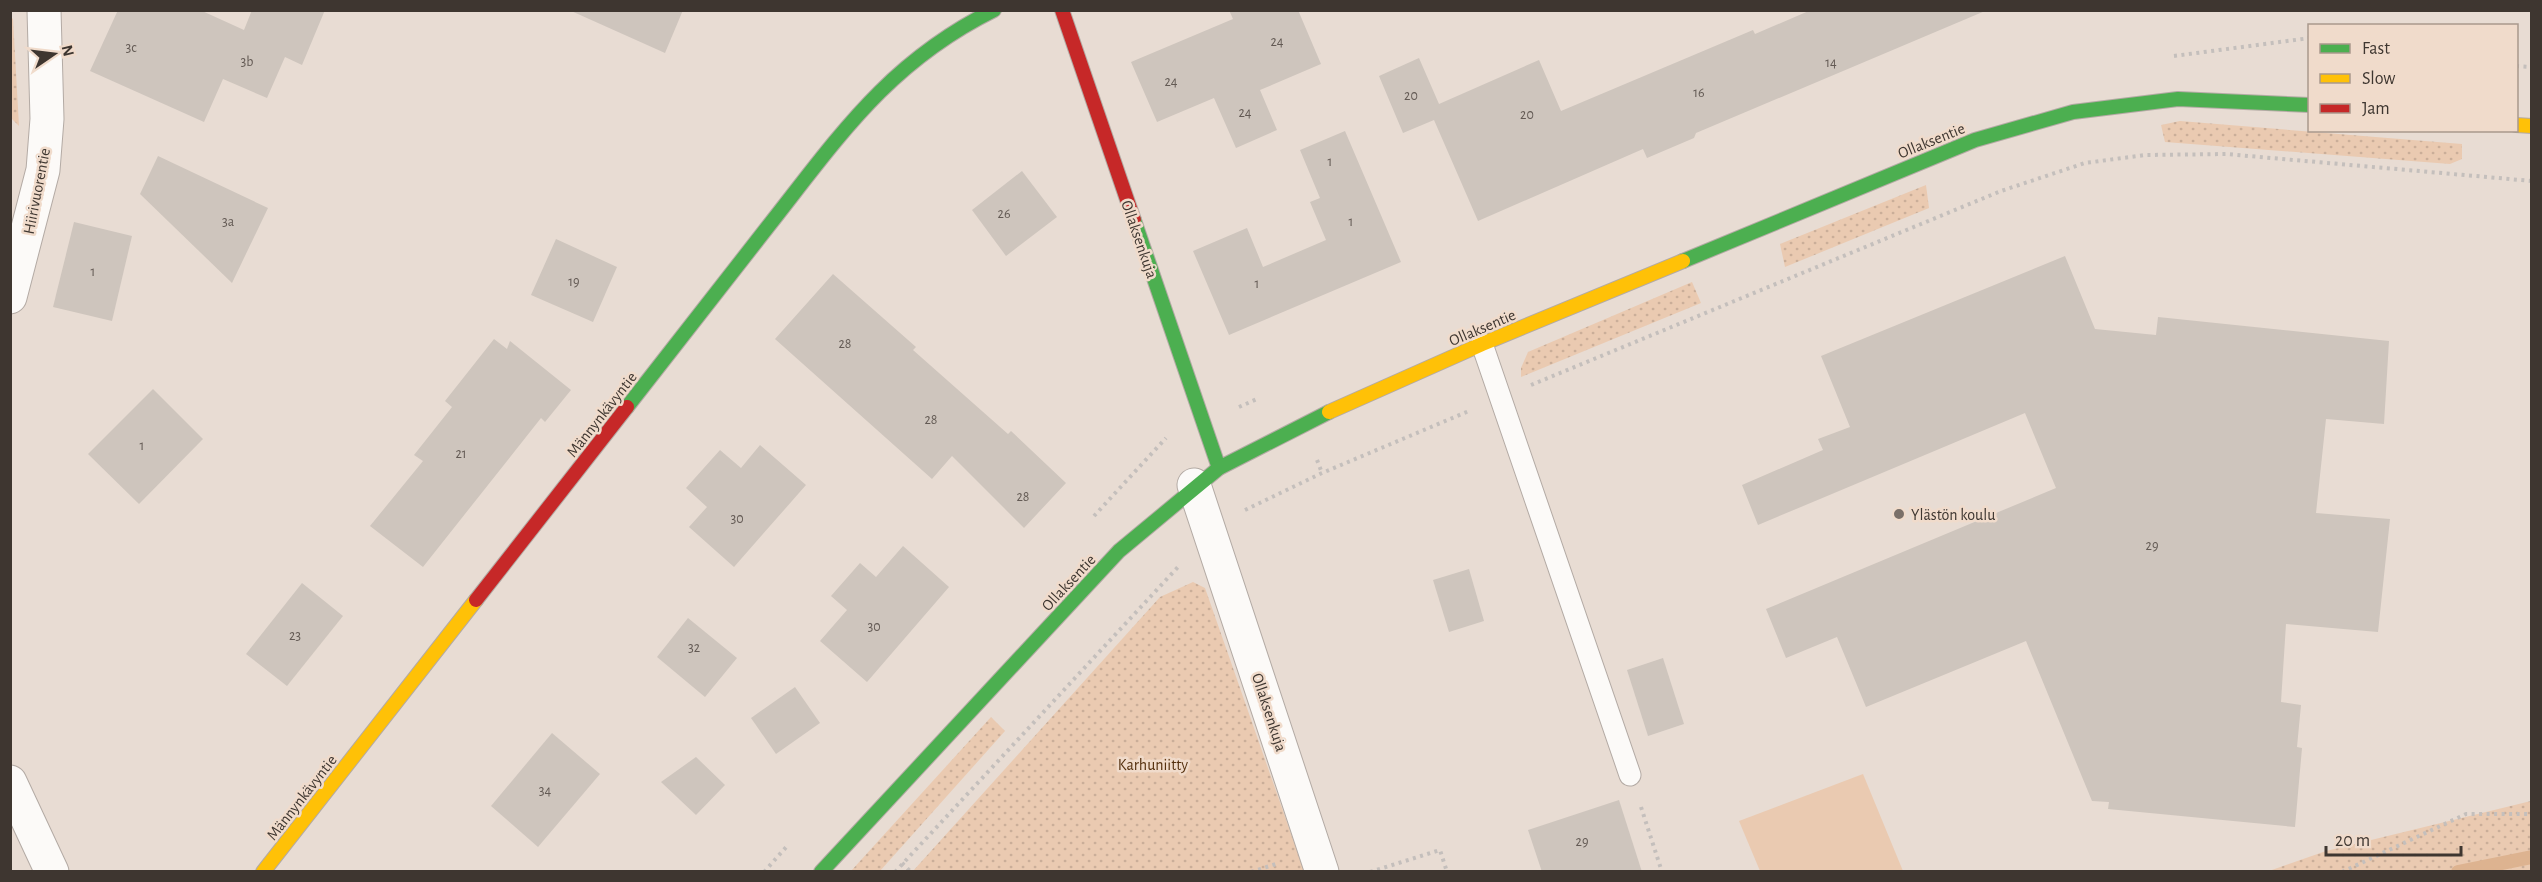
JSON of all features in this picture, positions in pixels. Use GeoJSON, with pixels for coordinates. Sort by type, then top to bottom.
{"type":"FeatureCollection","features":[{"type":"Feature","properties":{"kind":"street","name":"Hiirivuorentie"},"geometry":{"type":"LineString","coordinates":[[10,297],[43,170],[47,119],[44,10]]}},
{"type":"Feature","properties":{"kind":"street","name":"Männynkävyntie"},"geometry":{"type":"LineString","coordinates":[[263,872],[859,111],[911,60],[956,28],[994,10]]}},
{"type":"Feature","properties":{"kind":"street","name":"Ollaksenkuja"},"geometry":{"type":"LineString","coordinates":[[1062,10],[1206,477],[1211,535],[1322,872]]}},
{"type":"Feature","properties":{"kind":"street","name":"Ollaksentie"},"geometry":{"type":"LineString","coordinates":[[821,872],[1119,551],[1206,477],[1302,424],[1482,344],[1975,140],[2023,125],[2123,104],[2178,99],[2308,105]]}},
{"type":"Feature","properties":{"kind":"street"},"geometry":{"type":"LineString","coordinates":[[10,782],[52,872]]}},
{"type":"Feature","properties":{"kind":"lane"},"geometry":{"type":"LineString","coordinates":[[1482,344],[1630,775]]}},
{"type":"Feature","properties":{"kind":"path"},"geometry":{"type":"LineString","coordinates":[[895,872],[1156,588],[1211,535],[1239,513],[1312,478],[2001,191],[2085,163],[2145,155],[2226,154],[2532,181]]}},
{"type":"Feature","properties":{"kind":"path"},"geometry":{"type":"LineString","coordinates":[[1630,775],[1662,872]]}},
{"type":"Feature","properties":{"kind":"path"},"geometry":{"type":"LineString","coordinates":[[2342,872],[2466,814],[2532,814]]}},
{"type":"Feature","properties":{"kind":"path"},"geometry":{"type":"LineString","coordinates":[[1370,872],[1440,850],[1447,872]]}},
{"type":"Feature","properties":{"kind":"path"},"geometry":{"type":"LineString","coordinates":[[902,864],[911,872]]}},
{"type":"Feature","properties":{"kind":"green space"},"geometry":{"type":"Polygon","coordinates":[[[11,17],[13,19],[19,126],[11,118],[11,17]]]}},
{"type":"Feature","properties":{"kind":"green space"},"geometry":{"type":"Polygon","coordinates":[[[2180,121],[2462,144],[2462,159],[2450,164],[2165,142],[2161,125],[2180,121]]]}},
{"type":"Feature","properties":{"kind":"green space"},"geometry":{"type":"Polygon","coordinates":[[[1926,185],[1929,208],[1785,267],[1780,244],[1926,185]]]}},
{"type":"Feature","properties":{"kind":"green space"},"geometry":{"type":"Polygon","coordinates":[[[1692,282],[1701,303],[1521,377],[1521,368],[1528,352],[1692,282]]]}},
{"type":"Feature","properties":{"kind":"green space","name":"Karhuniitty"},"geometry":{"type":"Polygon","coordinates":[[[1193,582],[1205,588],[1304,871],[913,871],[1160,597],[1193,582]]]}},
{"type":"Feature","properties":{"kind":"green space"},"geometry":{"type":"Polygon","coordinates":[[[991,717],[1005,731],[880,871],[851,871],[991,717]]]}},
{"type":"Feature","properties":{"kind":"green space"},"geometry":{"type":"Polygon","coordinates":[[[1863,774],[1903,871],[1760,871],[1739,821],[1863,774]]]}},
{"type":"Feature","properties":{"kind":"green space"},"geometry":{"type":"Polygon","coordinates":[[[2531,801],[2531,871],[2269,871],[2326,851],[2531,801]]]}},
{"type":"Feature","properties":{"kind":"building"},"geometry":{"type":"Polygon","coordinates":[[[118,10],[200,10],[244,30],[252,10],[325,10],[302,65],[285,57],[267,98],[223,79],[204,122],[90,71],[118,10]]]}},
{"type":"Feature","properties":{"kind":"building"},"geometry":{"type":"Polygon","coordinates":[[[569,10],[683,10],[665,53],[569,10]]]}},
{"type":"Feature","properties":{"kind":"building"},"geometry":{"type":"Polygon","coordinates":[[[1229,10],[1298,10],[1321,64],[1260,90],[1277,130],[1236,148],[1214,98],[1157,122],[1131,62],[1233,19],[1229,10]]]}},
{"type":"Feature","properties":{"kind":"building"},"geometry":{"type":"Polygon","coordinates":[[[1811,10],[1985,11],[1696,133],[1694,138],[1647,158],[1643,149],[1478,221],[1434,120],[1403,133],[1379,76],[1419,58],[1439,104],[1539,60],[1561,111],[1753,30],[1755,34],[1811,10]]]}},
{"type":"Feature","properties":{"kind":"building"},"geometry":{"type":"Polygon","coordinates":[[[1345,131],[1401,262],[1229,335],[1193,251],[1247,228],[1263,267],[1326,240],[1310,202],[1320,198],[1300,150],[1345,131]]]}},
{"type":"Feature","properties":{"kind":"building"},"geometry":{"type":"Polygon","coordinates":[[[158,156],[268,208],[232,283],[140,194],[158,156]]]}},
{"type":"Feature","properties":{"kind":"building"},"geometry":{"type":"Polygon","coordinates":[[[1022,171],[1057,217],[1006,256],[972,210],[1022,171]]]}},
{"type":"Feature","properties":{"kind":"building"},"geometry":{"type":"Polygon","coordinates":[[[74,222],[132,236],[112,321],[53,307],[74,222]]]}},
{"type":"Feature","properties":{"kind":"building"},"geometry":{"type":"Polygon","coordinates":[[[556,239],[617,267],[593,322],[531,295],[556,239]]]}},
{"type":"Feature","properties":{"kind":"building"},"geometry":{"type":"Polygon","coordinates":[[[2065,256],[2095,329],[2156,335],[2158,317],[2389,341],[2384,424],[2326,419],[2316,513],[2390,519],[2378,632],[2286,624],[2281,702],[2301,705],[2297,747],[2302,748],[2295,827],[2108,809],[2109,802],[2092,801],[2026,641],[1866,707],[1837,637],[1786,658],[1766,609],[2056,488],[2025,413],[1758,525],[1742,485],[1823,450],[1818,439],[1850,427],[1821,356],[2065,256]]]}},
{"type":"Feature","properties":{"kind":"building"},"geometry":{"type":"Polygon","coordinates":[[[833,274],[916,347],[913,350],[1008,434],[1011,431],[1066,483],[1024,528],[952,456],[932,479],[775,339],[833,274]]]}},
{"type":"Feature","properties":{"kind":"building"},"geometry":{"type":"Polygon","coordinates":[[[494,339],[507,349],[510,341],[571,390],[545,422],[541,418],[423,567],[370,526],[423,461],[414,455],[452,407],[445,401],[494,339]]]}},
{"type":"Feature","properties":{"kind":"building"},"geometry":{"type":"Polygon","coordinates":[[[153,389],[203,439],[139,504],[88,454],[153,389]]]}},
{"type":"Feature","properties":{"kind":"building"},"geometry":{"type":"Polygon","coordinates":[[[760,445],[806,485],[734,567],[689,527],[707,507],[686,488],[720,450],[741,468],[760,445]]]}},
{"type":"Feature","properties":{"kind":"building"},"geometry":{"type":"Polygon","coordinates":[[[903,546],[949,587],[867,682],[820,641],[847,610],[831,596],[860,563],[876,577],[903,546]]]}},
{"type":"Feature","properties":{"kind":"building"},"geometry":{"type":"Polygon","coordinates":[[[1469,569],[1484,621],[1449,632],[1433,580],[1469,569]]]}},
{"type":"Feature","properties":{"kind":"building"},"geometry":{"type":"Polygon","coordinates":[[[302,583],[343,616],[287,686],[246,654],[302,583]]]}},
{"type":"Feature","properties":{"kind":"building"},"geometry":{"type":"Polygon","coordinates":[[[688,618],[737,658],[705,697],[657,657],[688,618]]]}},
{"type":"Feature","properties":{"kind":"building"},"geometry":{"type":"Polygon","coordinates":[[[1663,658],[1684,724],[1648,736],[1627,670],[1663,658]]]}},
{"type":"Feature","properties":{"kind":"building"},"geometry":{"type":"Polygon","coordinates":[[[795,687],[820,723],[776,754],[751,718],[795,687]]]}},
{"type":"Feature","properties":{"kind":"building"},"geometry":{"type":"Polygon","coordinates":[[[552,733],[600,774],[538,847],[491,806],[552,733]]]}},
{"type":"Feature","properties":{"kind":"building"},"geometry":{"type":"Polygon","coordinates":[[[696,757],[725,785],[696,815],[661,782],[696,757]]]}},
{"type":"Feature","properties":{"kind":"building"},"geometry":{"type":"Polygon","coordinates":[[[1619,800],[1642,872],[1542,872],[1528,830],[1619,800]]]}},
{"type":"Feature","properties":{"kind":"waterway"},"geometry":{"type":"LineString","coordinates":[[2458,872],[2532,857]]}},
{"type":"Feature","properties":{"kind":"traffic: fast"},"geometry":{"type":"LineString","coordinates":[[627,407],[820,160],[869,103],[895,77],[925,53],[957,30],[994,10]]}},
{"type":"Feature","properties":{"kind":"traffic: fast"},"geometry":{"type":"LineString","coordinates":[[1683,261],[1975,140],[2073,112],[2178,99],[2308,105]]}},
{"type":"Feature","properties":{"kind":"traffic: fast"},"geometry":{"type":"LineString","coordinates":[[1134,220],[1219,468]]}},
{"type":"Feature","properties":{"kind":"traffic: fast"},"geometry":{"type":"LineString","coordinates":[[821,872],[1119,551],[1219,468],[1329,412]]}},
{"type":"Feature","properties":{"kind":"traffic: slow"},"geometry":{"type":"LineString","coordinates":[[2518,125],[2532,126]]}},
{"type":"Feature","properties":{"kind":"traffic: slow"},"geometry":{"type":"LineString","coordinates":[[1329,412],[1482,344],[1683,261]]}},
{"type":"Feature","properties":{"kind":"traffic: slow"},"geometry":{"type":"LineString","coordinates":[[263,872],[476,600]]}},
{"type":"Feature","properties":{"kind":"traffic: jam"},"geometry":{"type":"LineString","coordinates":[[1062,10],[1134,220]]}},
{"type":"Feature","properties":{"kind":"traffic: jam"},"geometry":{"type":"LineString","coordinates":[[476,600],[627,407]]}},
{"type":"Feature","properties":{"kind":"place","name":"Ylästön koulu"},"geometry":{"type":"Point","coordinates":[1899,514]}}]}
